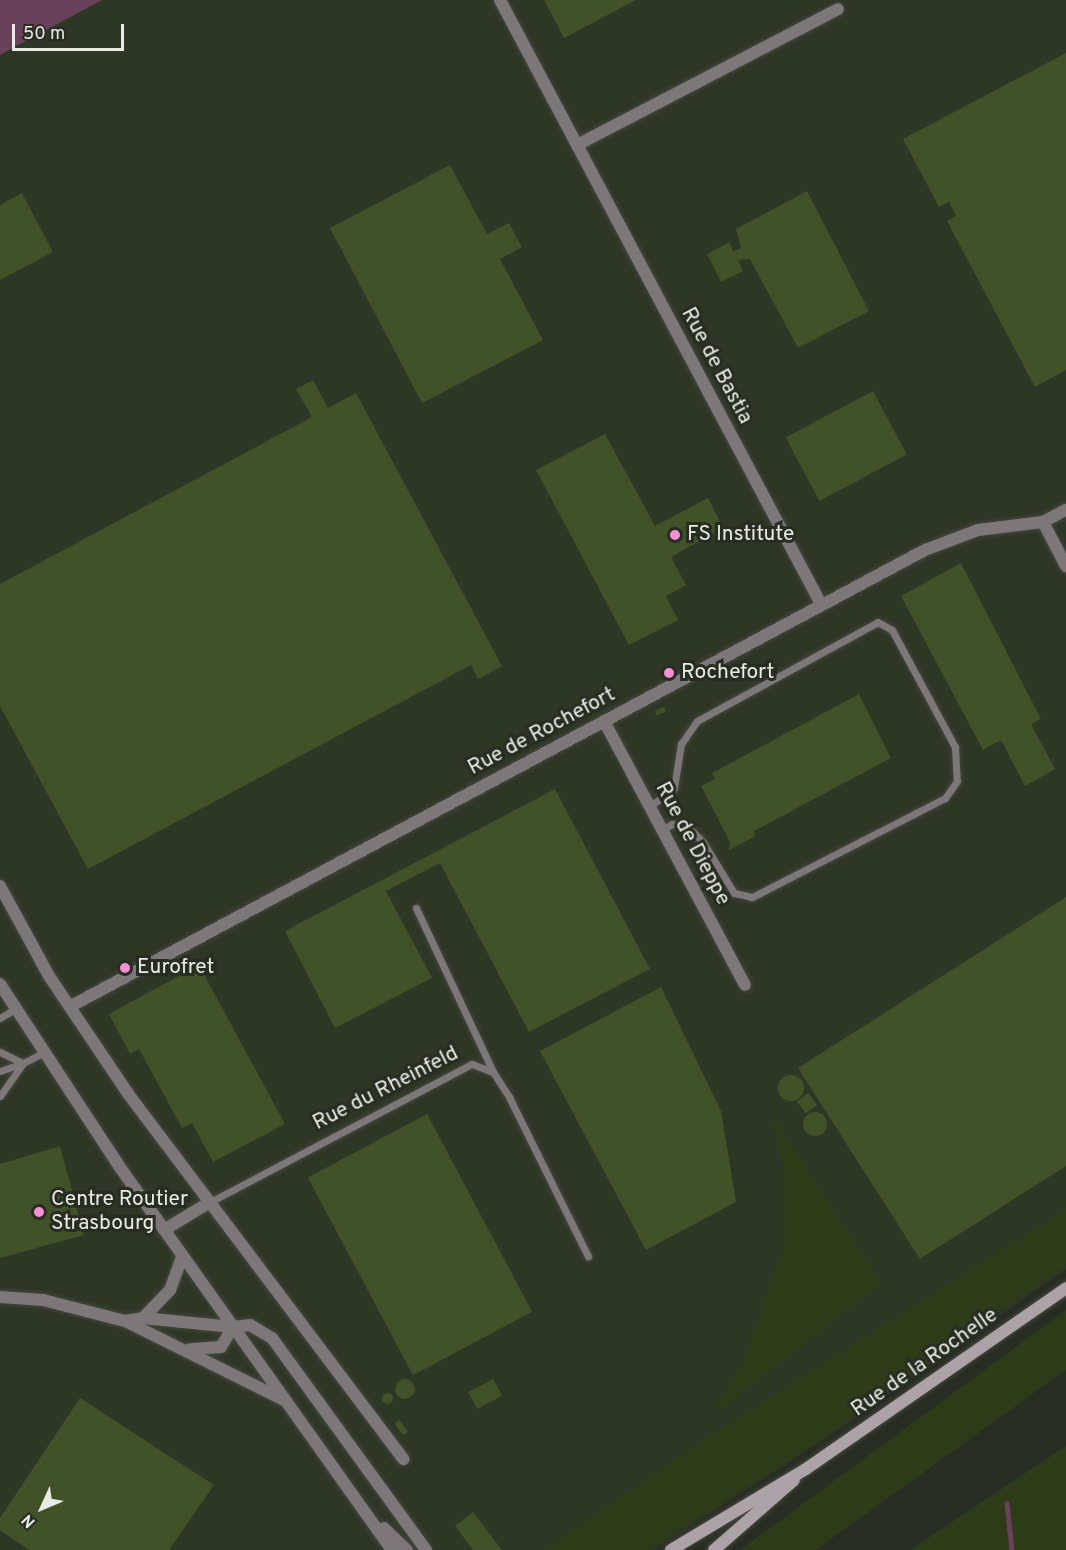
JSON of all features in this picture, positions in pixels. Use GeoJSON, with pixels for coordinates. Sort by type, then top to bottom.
{"type":"FeatureCollection","features":[{"type":"Feature","properties":{"kind":"main road","name":"Rue de la Rochelle"},"geometry":{"type":"LineString","coordinates":[[671,1550],[806,1469],[1066,1288]]}},
{"type":"Feature","properties":{"kind":"main road","name":"Rue de la Rochelle"},"geometry":{"type":"LineString","coordinates":[[714,1550],[806,1469]]}},
{"type":"Feature","properties":{"kind":"street","name":"Rue de Bastia"},"geometry":{"type":"LineString","coordinates":[[500,0],[821,604]]}},
{"type":"Feature","properties":{"kind":"street"},"geometry":{"type":"LineString","coordinates":[[577,145],[838,9]]}},
{"type":"Feature","properties":{"kind":"street","name":"Rue de Rochefort"},"geometry":{"type":"LineString","coordinates":[[71,1006],[821,604],[954,537],[1043,522],[1066,510]]}},
{"type":"Feature","properties":{"kind":"street"},"geometry":{"type":"LineString","coordinates":[[1043,522],[1066,566]]}},
{"type":"Feature","properties":{"kind":"street","name":"Rue de Dieppe"},"geometry":{"type":"LineString","coordinates":[[604,721],[745,985]]}},
{"type":"Feature","properties":{"kind":"street"},"geometry":{"type":"LineString","coordinates":[[0,886],[71,1006],[129,1095],[403,1460]]}},
{"type":"Feature","properties":{"kind":"street"},"geometry":{"type":"LineString","coordinates":[[0,984],[43,1053],[182,1257],[392,1550]]}},
{"type":"Feature","properties":{"kind":"street","name":"Rue du Rheinfeld"},"geometry":{"type":"LineString","coordinates":[[164,1230],[210,1202]]}},
{"type":"Feature","properties":{"kind":"street"},"geometry":{"type":"LineString","coordinates":[[143,1318],[170,1290],[182,1257]]}},
{"type":"Feature","properties":{"kind":"street"},"geometry":{"type":"LineString","coordinates":[[0,1297],[62,1304],[125,1322],[189,1349],[286,1401]]}},
{"type":"Feature","properties":{"kind":"street"},"geometry":{"type":"LineString","coordinates":[[125,1322],[143,1318],[233,1327],[250,1325],[272,1338],[426,1550]]}},
{"type":"Feature","properties":{"kind":"street"},"geometry":{"type":"LineString","coordinates":[[189,1349],[221,1347],[233,1327]]}},
{"type":"Feature","properties":{"kind":"street"},"geometry":{"type":"LineString","coordinates":[[366,1511],[407,1550]]}},
{"type":"Feature","properties":{"kind":"lane"},"geometry":{"type":"LineString","coordinates":[[650,807],[674,788],[681,744],[696,721],[878,622],[892,630],[955,747],[957,781],[945,798],[752,897],[734,893],[703,842],[686,825],[672,824],[662,830]]}},
{"type":"Feature","properties":{"kind":"lane"},"geometry":{"type":"LineString","coordinates":[[416,908],[493,1072]]}},
{"type":"Feature","properties":{"kind":"lane"},"geometry":{"type":"LineString","coordinates":[[0,1018],[15,1009]]}},
{"type":"Feature","properties":{"kind":"lane"},"geometry":{"type":"LineString","coordinates":[[0,1052],[23,1063]]}},
{"type":"Feature","properties":{"kind":"lane"},"geometry":{"type":"LineString","coordinates":[[0,1071],[43,1053]]}},
{"type":"Feature","properties":{"kind":"lane"},"geometry":{"type":"LineString","coordinates":[[0,1096],[23,1063]]}},
{"type":"Feature","properties":{"kind":"lane","name":"Rue du Rheinfeld"},"geometry":{"type":"LineString","coordinates":[[210,1202],[472,1064],[493,1072],[588,1256]]}},
{"type":"Feature","properties":{"kind":"shaded area"},"geometry":{"type":"Polygon","coordinates":[[[0,0],[1066,0],[1066,1269],[858,1417],[655,1550],[0,1550],[0,0]]]}},
{"type":"Feature","properties":{"kind":"shaded area"},"geometry":{"type":"Polygon","coordinates":[[[0,0],[102,0],[0,55],[0,0]]]}},
{"type":"Feature","properties":{"kind":"green space"},"geometry":{"type":"Polygon","coordinates":[[[770,1110],[882,1284],[721,1409],[716,1406],[742,1364],[784,1247],[785,1175],[770,1110]]]}},
{"type":"Feature","properties":{"kind":"green space"},"geometry":{"type":"Polygon","coordinates":[[[1066,1209],[1066,1265],[815,1444],[648,1550],[544,1550],[705,1439],[1066,1209]]]}},
{"type":"Feature","properties":{"kind":"green space"},"geometry":{"type":"Polygon","coordinates":[[[1066,1310],[1066,1370],[816,1550],[740,1550],[1066,1310]]]}},
{"type":"Feature","properties":{"kind":"green space"},"geometry":{"type":"Polygon","coordinates":[[[1066,1446],[1066,1550],[910,1550],[1066,1446]]]}},
{"type":"Feature","properties":{"kind":"building"},"geometry":{"type":"Polygon","coordinates":[[[544,0],[636,0],[564,38],[544,0]]]}},
{"type":"Feature","properties":{"kind":"building"},"geometry":{"type":"Polygon","coordinates":[[[1066,53],[1066,370],[1035,387],[947,221],[956,216],[949,202],[939,207],[903,139],[1066,53]]]}},
{"type":"Feature","properties":{"kind":"building"},"geometry":{"type":"Polygon","coordinates":[[[450,165],[487,234],[509,223],[522,247],[500,259],[543,340],[422,403],[330,228],[450,165]]]}},
{"type":"Feature","properties":{"kind":"building"},"geometry":{"type":"Polygon","coordinates":[[[807,191],[869,311],[798,348],[750,259],[738,260],[743,271],[721,282],[707,254],[729,242],[733,252],[741,248],[736,229],[807,191]]]}},
{"type":"Feature","properties":{"kind":"building"},"geometry":{"type":"Polygon","coordinates":[[[22,193],[53,252],[0,280],[0,205],[22,193]]]}},
{"type":"Feature","properties":{"kind":"building"},"geometry":{"type":"Polygon","coordinates":[[[313,380],[328,408],[356,393],[502,666],[478,679],[471,665],[88,869],[0,706],[0,584],[312,417],[296,389],[313,380]]]}},
{"type":"Feature","properties":{"kind":"building"},"geometry":{"type":"Polygon","coordinates":[[[873,391],[907,455],[819,501],[786,437],[873,391]]]}},
{"type":"Feature","properties":{"kind":"building"},"geometry":{"type":"Polygon","coordinates":[[[605,434],[655,526],[708,498],[723,528],[671,557],[686,585],[666,596],[678,620],[629,645],[536,470],[605,434]]]}},
{"type":"Feature","properties":{"kind":"building"},"geometry":{"type":"Polygon","coordinates":[[[961,563],[1041,719],[1031,724],[1055,769],[1025,786],[1001,740],[983,750],[901,596],[961,563]]]}},
{"type":"Feature","properties":{"kind":"building"},"geometry":{"type":"Polygon","coordinates":[[[859,694],[891,758],[754,831],[756,836],[729,850],[730,842],[701,786],[715,779],[712,773],[859,694]]]}},
{"type":"Feature","properties":{"kind":"building"},"geometry":{"type":"Polygon","coordinates":[[[664,707],[666,712],[657,715],[655,711],[664,707]]]}},
{"type":"Feature","properties":{"kind":"building"},"geometry":{"type":"Polygon","coordinates":[[[555,789],[650,969],[529,1032],[440,863],[386,891],[432,978],[335,1028],[285,931],[555,789]]]}},
{"type":"Feature","properties":{"kind":"building"},"geometry":{"type":"Polygon","coordinates":[[[1066,897],[1066,1166],[920,1259],[798,1068],[1066,897]]]}},
{"type":"Feature","properties":{"kind":"building"},"geometry":{"type":"Polygon","coordinates":[[[199,965],[285,1124],[213,1162],[192,1123],[182,1128],[139,1049],[130,1054],[109,1014],[199,965]]]}},
{"type":"Feature","properties":{"kind":"building"},"geometry":{"type":"Polygon","coordinates":[[[661,987],[721,1111],[736,1202],[646,1250],[540,1051],[661,987]]]}},
{"type":"Feature","properties":{"kind":"building"},"geometry":{"type":"Polygon","coordinates":[[[791,1075],[800,1079],[804,1088],[800,1097],[791,1101],[782,1097],[778,1088],[782,1079],[791,1075]]]}},
{"type":"Feature","properties":{"kind":"building"},"geometry":{"type":"Polygon","coordinates":[[[808,1093],[817,1105],[806,1113],[797,1101],[808,1093]]]}},
{"type":"Feature","properties":{"kind":"building"},"geometry":{"type":"Polygon","coordinates":[[[810,1112],[820,1112],[827,1119],[827,1129],[820,1136],[810,1136],[803,1129],[803,1119],[810,1112]]]}},
{"type":"Feature","properties":{"kind":"building"},"geometry":{"type":"Polygon","coordinates":[[[427,1114],[532,1312],[413,1375],[308,1177],[427,1114]]]}},
{"type":"Feature","properties":{"kind":"building","name":"Centre Routier Strasbourg"},"geometry":{"type":"Polygon","coordinates":[[[60,1146],[84,1235],[0,1258],[0,1164],[60,1146]]]}},
{"type":"Feature","properties":{"kind":"building"},"geometry":{"type":"Polygon","coordinates":[[[405,1379],[412,1382],[415,1389],[412,1396],[405,1399],[398,1396],[395,1389],[398,1382],[405,1379]]]}},
{"type":"Feature","properties":{"kind":"building"},"geometry":{"type":"Polygon","coordinates":[[[493,1379],[502,1396],[477,1409],[468,1392],[493,1379]]]}},
{"type":"Feature","properties":{"kind":"building"},"geometry":{"type":"Polygon","coordinates":[[[387,1393],[391,1394],[391,1402],[387,1403],[383,1402],[382,1398],[383,1394],[387,1393]]]}},
{"type":"Feature","properties":{"kind":"building"},"geometry":{"type":"Polygon","coordinates":[[[80,1398],[214,1485],[169,1550],[29,1550],[0,1530],[0,1518],[80,1398]]]}},
{"type":"Feature","properties":{"kind":"building"},"geometry":{"type":"Polygon","coordinates":[[[399,1420],[408,1432],[403,1436],[394,1424],[399,1420]]]}},
{"type":"Feature","properties":{"kind":"building"},"geometry":{"type":"Polygon","coordinates":[[[473,1512],[502,1550],[473,1550],[455,1526],[473,1512]]]}},
{"type":"Feature","properties":{"kind":"waterway"},"geometry":{"type":"LineString","coordinates":[[1007,1503],[1012,1550]]}},
{"type":"Feature","properties":{"kind":"place","name":"FS Institute"},"geometry":{"type":"Point","coordinates":[675,535]}},
{"type":"Feature","properties":{"kind":"place","name":"Rochefort"},"geometry":{"type":"Point","coordinates":[669,673]}},
{"type":"Feature","properties":{"kind":"place","name":"Eurofret"},"geometry":{"type":"Point","coordinates":[125,968]}},
{"type":"Feature","properties":{"kind":"place","name":"Centre Routier Strasbourg"},"geometry":{"type":"Point","coordinates":[39,1212]}}]}
